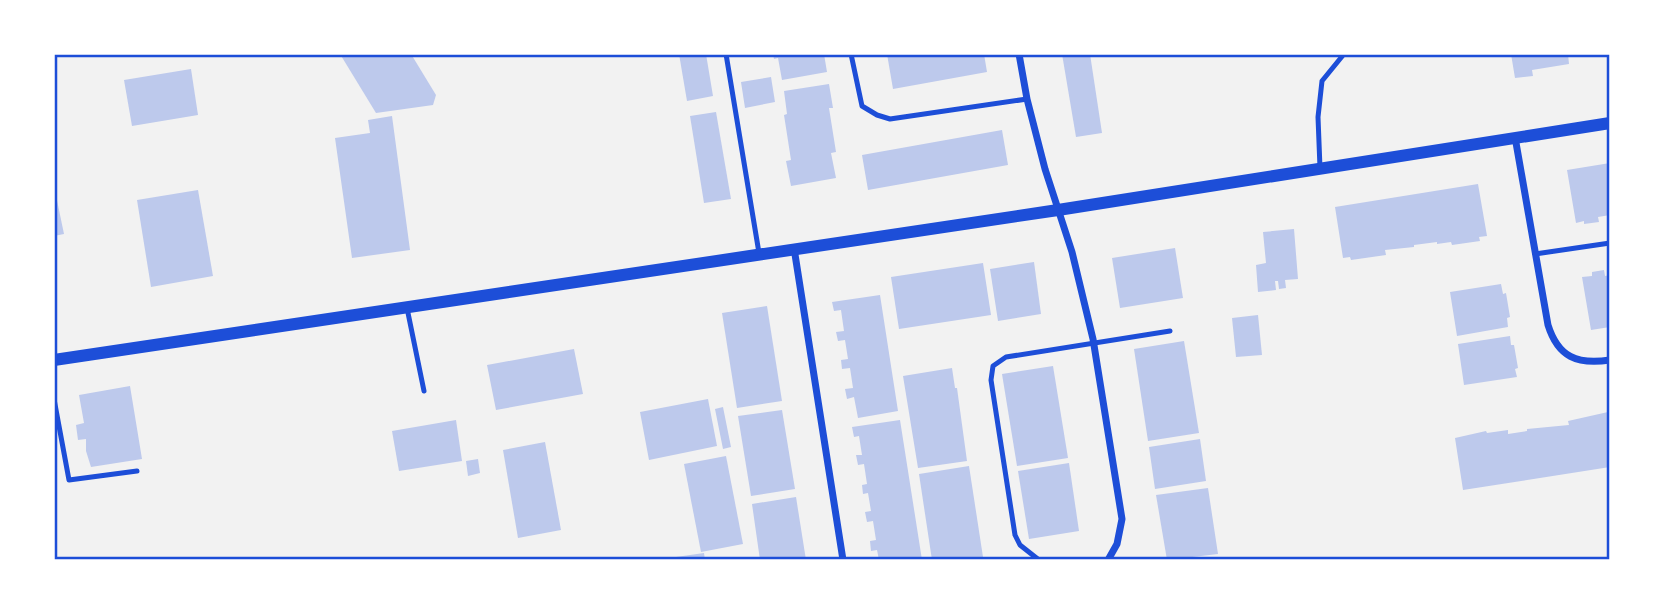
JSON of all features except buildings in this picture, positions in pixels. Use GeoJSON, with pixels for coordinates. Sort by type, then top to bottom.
{"type":"FeatureCollection","features":[{"type":"Feature","properties":{"kind":"street"},"geometry":{"type":"LineString","coordinates":[[1019,54],[1027,99],[1072,253],[1094,343],[1122,519],[1117,544],[1108,560]]}},
{"type":"Feature","properties":{"kind":"street"},"geometry":{"type":"LineString","coordinates":[[54,360],[1058,210],[1610,123]]}},
{"type":"Feature","properties":{"kind":"street"},"geometry":{"type":"LineString","coordinates":[[1515,137],[1552,338],[1564,354],[1578,360],[1595,363],[1610,360]]}},
{"type":"Feature","properties":{"kind":"street"},"geometry":{"type":"LineString","coordinates":[[794,248],[843,560]]}},
{"type":"Feature","properties":{"kind":"lane"},"geometry":{"type":"LineString","coordinates":[[726,54],[759,253]]}},
{"type":"Feature","properties":{"kind":"lane"},"geometry":{"type":"LineString","coordinates":[[851,54],[862,106],[890,119],[1027,99]]}},
{"type":"Feature","properties":{"kind":"lane"},"geometry":{"type":"LineString","coordinates":[[1320,168],[1318,117],[1322,81],[1344,54]]}},
{"type":"Feature","properties":{"kind":"lane"},"geometry":{"type":"LineString","coordinates":[[1535,254],[1610,243]]}},
{"type":"Feature","properties":{"kind":"lane"},"geometry":{"type":"LineString","coordinates":[[407,308],[424,391]]}},
{"type":"Feature","properties":{"kind":"lane"},"geometry":{"type":"LineString","coordinates":[[1039,560],[1020,545],[1015,535],[991,372],[996,362],[1006,357],[1170,331]]}},
{"type":"Feature","properties":{"kind":"lane"},"geometry":{"type":"LineString","coordinates":[[54,398],[69,480],[137,471]]}}]}
